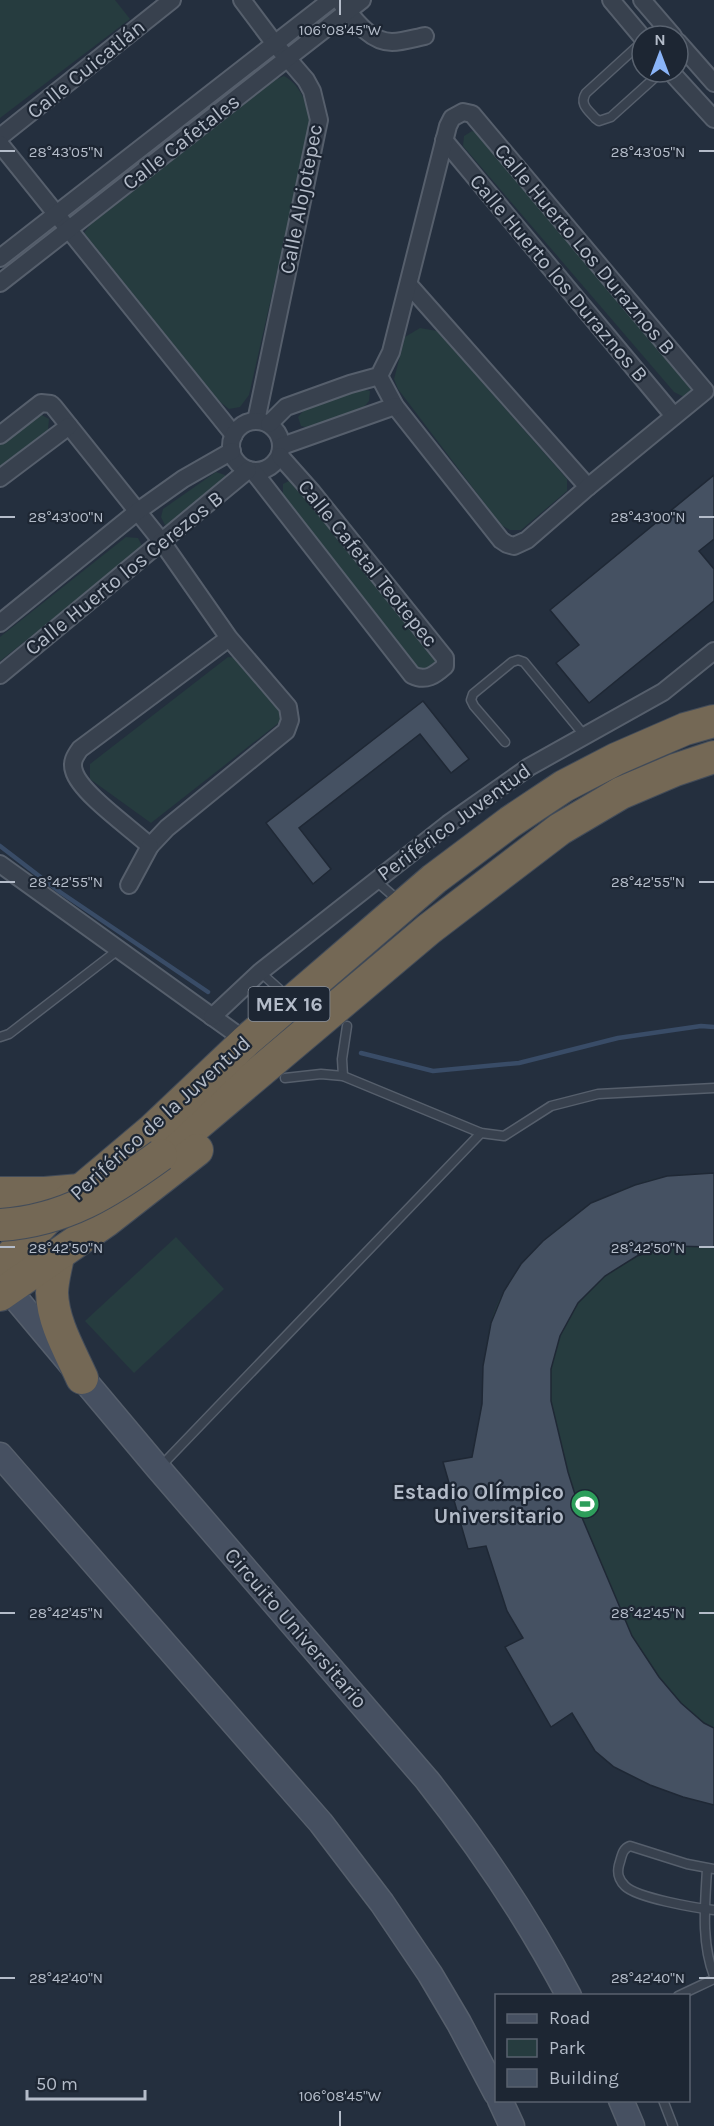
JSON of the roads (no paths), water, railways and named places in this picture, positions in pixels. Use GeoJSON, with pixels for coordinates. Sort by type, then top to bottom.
{"type":"FeatureCollection","features":[{"type":"Feature","properties":{"kind":"highway","name":"Periférico de la Juventud"},"geometry":{"type":"LineString","coordinates":[[2,1282],[49,1217],[151,1131],[246,1041],[434,879],[510,822],[564,786],[616,759],[686,729],[714,722]]}},
{"type":"Feature","properties":{"kind":"highway","name":"MEX 16"},"geometry":{"type":"LineString","coordinates":[[2,1282],[58,1256],[177,1167],[285,1078],[338,1042],[457,934],[500,888],[518,862],[560,829],[621,793],[675,770],[714,757]]}},
{"type":"Feature","properties":{"kind":"highway"},"geometry":{"type":"LineString","coordinates":[[0,1225],[27,1222],[72,1210],[122,1183],[161,1155],[429,929],[518,862]]}},
{"type":"Feature","properties":{"kind":"highway"},"geometry":{"type":"LineString","coordinates":[[0,1193],[77,1193],[91,1215],[106,1221]]}},
{"type":"Feature","properties":{"kind":"highway"},"geometry":{"type":"LineString","coordinates":[[58,1256],[52,1291],[54,1308],[59,1327],[82,1378]]}},
{"type":"Feature","properties":{"kind":"main road","name":"Circuito Universitario"},"geometry":{"type":"LineString","coordinates":[[2,1282],[158,1468],[427,1779],[459,1820],[507,1892],[568,1994]]}},
{"type":"Feature","properties":{"kind":"main road"},"geometry":{"type":"LineString","coordinates":[[0,1455],[321,1823],[382,1903],[430,1974],[495,2091]]}},
{"type":"Feature","properties":{"kind":"main road"},"geometry":{"type":"LineString","coordinates":[[501,2102],[512,2126]]}},
{"type":"Feature","properties":{"kind":"main road"},"geometry":{"type":"LineString","coordinates":[[622,2102],[632,2126]]}},
{"type":"Feature","properties":{"kind":"street","name":"Calle Cuicatlán"},"geometry":{"type":"LineString","coordinates":[[0,137],[172,0]]}},
{"type":"Feature","properties":{"kind":"street","name":"Calle Alojotepec"},"geometry":{"type":"LineString","coordinates":[[242,0],[306,80],[318,111],[318,128],[262,422]]}},
{"type":"Feature","properties":{"kind":"street","name":"Calle Cafetales"},"geometry":{"type":"LineString","coordinates":[[0,258],[331,0]]}},
{"type":"Feature","properties":{"kind":"street","name":"Calle Cafetales"},"geometry":{"type":"LineString","coordinates":[[0,283],[287,58],[343,5],[362,0]]}},
{"type":"Feature","properties":{"kind":"street"},"geometry":{"type":"LineString","coordinates":[[610,0],[630,25]]}},
{"type":"Feature","properties":{"kind":"street"},"geometry":{"type":"LineString","coordinates":[[642,0],[663,24]]}},
{"type":"Feature","properties":{"kind":"street"},"geometry":{"type":"LineString","coordinates":[[343,5],[365,30],[378,40],[393,42],[425,36]]}},
{"type":"Feature","properties":{"kind":"street"},"geometry":{"type":"LineString","coordinates":[[690,56],[714,83]]}},
{"type":"Feature","properties":{"kind":"street"},"geometry":{"type":"LineString","coordinates":[[683,84],[712,112]]}},
{"type":"Feature","properties":{"kind":"street","name":"Calle Huerto Los Duraznos B"},"geometry":{"type":"LineString","coordinates":[[444,140],[452,118],[463,112],[472,114],[710,387]]}},
{"type":"Feature","properties":{"kind":"street"},"geometry":{"type":"LineString","coordinates":[[233,443],[243,425],[262,422],[286,407],[379,376],[391,351],[444,140]]}},
{"type":"Feature","properties":{"kind":"street","name":"Calle Huerto los Duraznos B"},"geometry":{"type":"LineString","coordinates":[[444,140],[674,416]]}},
{"type":"Feature","properties":{"kind":"street"},"geometry":{"type":"LineString","coordinates":[[0,144],[233,443],[237,463],[251,470],[269,468],[281,451],[395,406]]}},
{"type":"Feature","properties":{"kind":"street"},"geometry":{"type":"LineString","coordinates":[[409,285],[588,487]]}},
{"type":"Feature","properties":{"kind":"street"},"geometry":{"type":"LineString","coordinates":[[379,376],[395,406],[501,540],[514,546],[527,540],[710,387]]}},
{"type":"Feature","properties":{"kind":"street"},"geometry":{"type":"LineString","coordinates":[[0,435],[41,403],[51,404],[162,542],[229,638],[288,707],[289,726],[286,731],[167,828],[150,846],[129,885]]}},
{"type":"Feature","properties":{"kind":"street"},"geometry":{"type":"LineString","coordinates":[[262,422],[279,433],[281,451]]}},
{"type":"Feature","properties":{"kind":"street"},"geometry":{"type":"LineString","coordinates":[[0,478],[69,426]]}},
{"type":"Feature","properties":{"kind":"street","name":"Calle Huerto los Cerezos B"},"geometry":{"type":"LineString","coordinates":[[0,624],[138,511],[233,443]]}},
{"type":"Feature","properties":{"kind":"street","name":"Calle Cafetal Teotepec"},"geometry":{"type":"LineString","coordinates":[[251,470],[412,675],[419,678],[434,675],[445,666],[445,658],[281,451]]}},
{"type":"Feature","properties":{"kind":"street","name":"Calle Huerto los Cerezos B"},"geometry":{"type":"LineString","coordinates":[[0,675],[251,470]]}},
{"type":"Feature","properties":{"kind":"street"},"geometry":{"type":"LineString","coordinates":[[150,846],[104,807],[79,782],[74,772],[73,760],[81,750],[229,638]]}},
{"type":"Feature","properties":{"kind":"street","name":"Periférico Juventud"},"geometry":{"type":"LineString","coordinates":[[212,1017],[260,972],[375,879],[492,792],[529,767],[663,692],[714,651]]}},
{"type":"Feature","properties":{"kind":"street"},"geometry":{"type":"LineString","coordinates":[[0,864],[246,1041]]}},
{"type":"Feature","properties":{"kind":"lane"},"geometry":{"type":"LineString","coordinates":[[630,51],[586,93],[583,105],[595,118],[604,120],[611,117],[648,84]]}},
{"type":"Feature","properties":{"kind":"lane"},"geometry":{"type":"LineString","coordinates":[[505,742],[474,706],[471,699],[473,694],[512,662],[518,660],[524,662],[584,735]]}},
{"type":"Feature","properties":{"kind":"lane"},"geometry":{"type":"LineString","coordinates":[[375,879],[404,905]]}},
{"type":"Feature","properties":{"kind":"lane"},"geometry":{"type":"LineString","coordinates":[[0,1037],[9,1034],[118,950]]}},
{"type":"Feature","properties":{"kind":"lane"},"geometry":{"type":"LineString","coordinates":[[260,972],[292,1001]]}},
{"type":"Feature","properties":{"kind":"lane"},"geometry":{"type":"LineString","coordinates":[[338,1042],[343,1076]]}},
{"type":"Feature","properties":{"kind":"lane"},"geometry":{"type":"LineString","coordinates":[[285,1078],[321,1074],[343,1076],[481,1133],[504,1136],[551,1106],[598,1094],[714,1088]]}},
{"type":"Feature","properties":{"kind":"lane"},"geometry":{"type":"LineString","coordinates":[[158,1468],[481,1133]]}},
{"type":"Feature","properties":{"kind":"lane"},"geometry":{"type":"LineString","coordinates":[[680,1994],[714,1978],[706,1948],[710,1910],[710,1869],[630,1846],[623,1851],[618,1871],[624,1885],[638,1894],[710,1910]]}},
{"type":"Feature","properties":{"kind":"lane"},"geometry":{"type":"LineString","coordinates":[[664,2102],[674,2126]]}},
{"type":"Feature","properties":{"kind":"waterway"},"geometry":{"type":"LineString","coordinates":[[0,846],[60,892],[208,992]]}},
{"type":"Feature","properties":{"kind":"waterway"},"geometry":{"type":"LineString","coordinates":[[361,1053],[433,1071],[519,1063],[618,1038],[701,1026],[714,1027]]}},
{"type":"Feature","properties":{"kind":"place","name":"Estadio Olímpico Universitario"},"geometry":{"type":"Point","coordinates":[585,1504]}}]}
